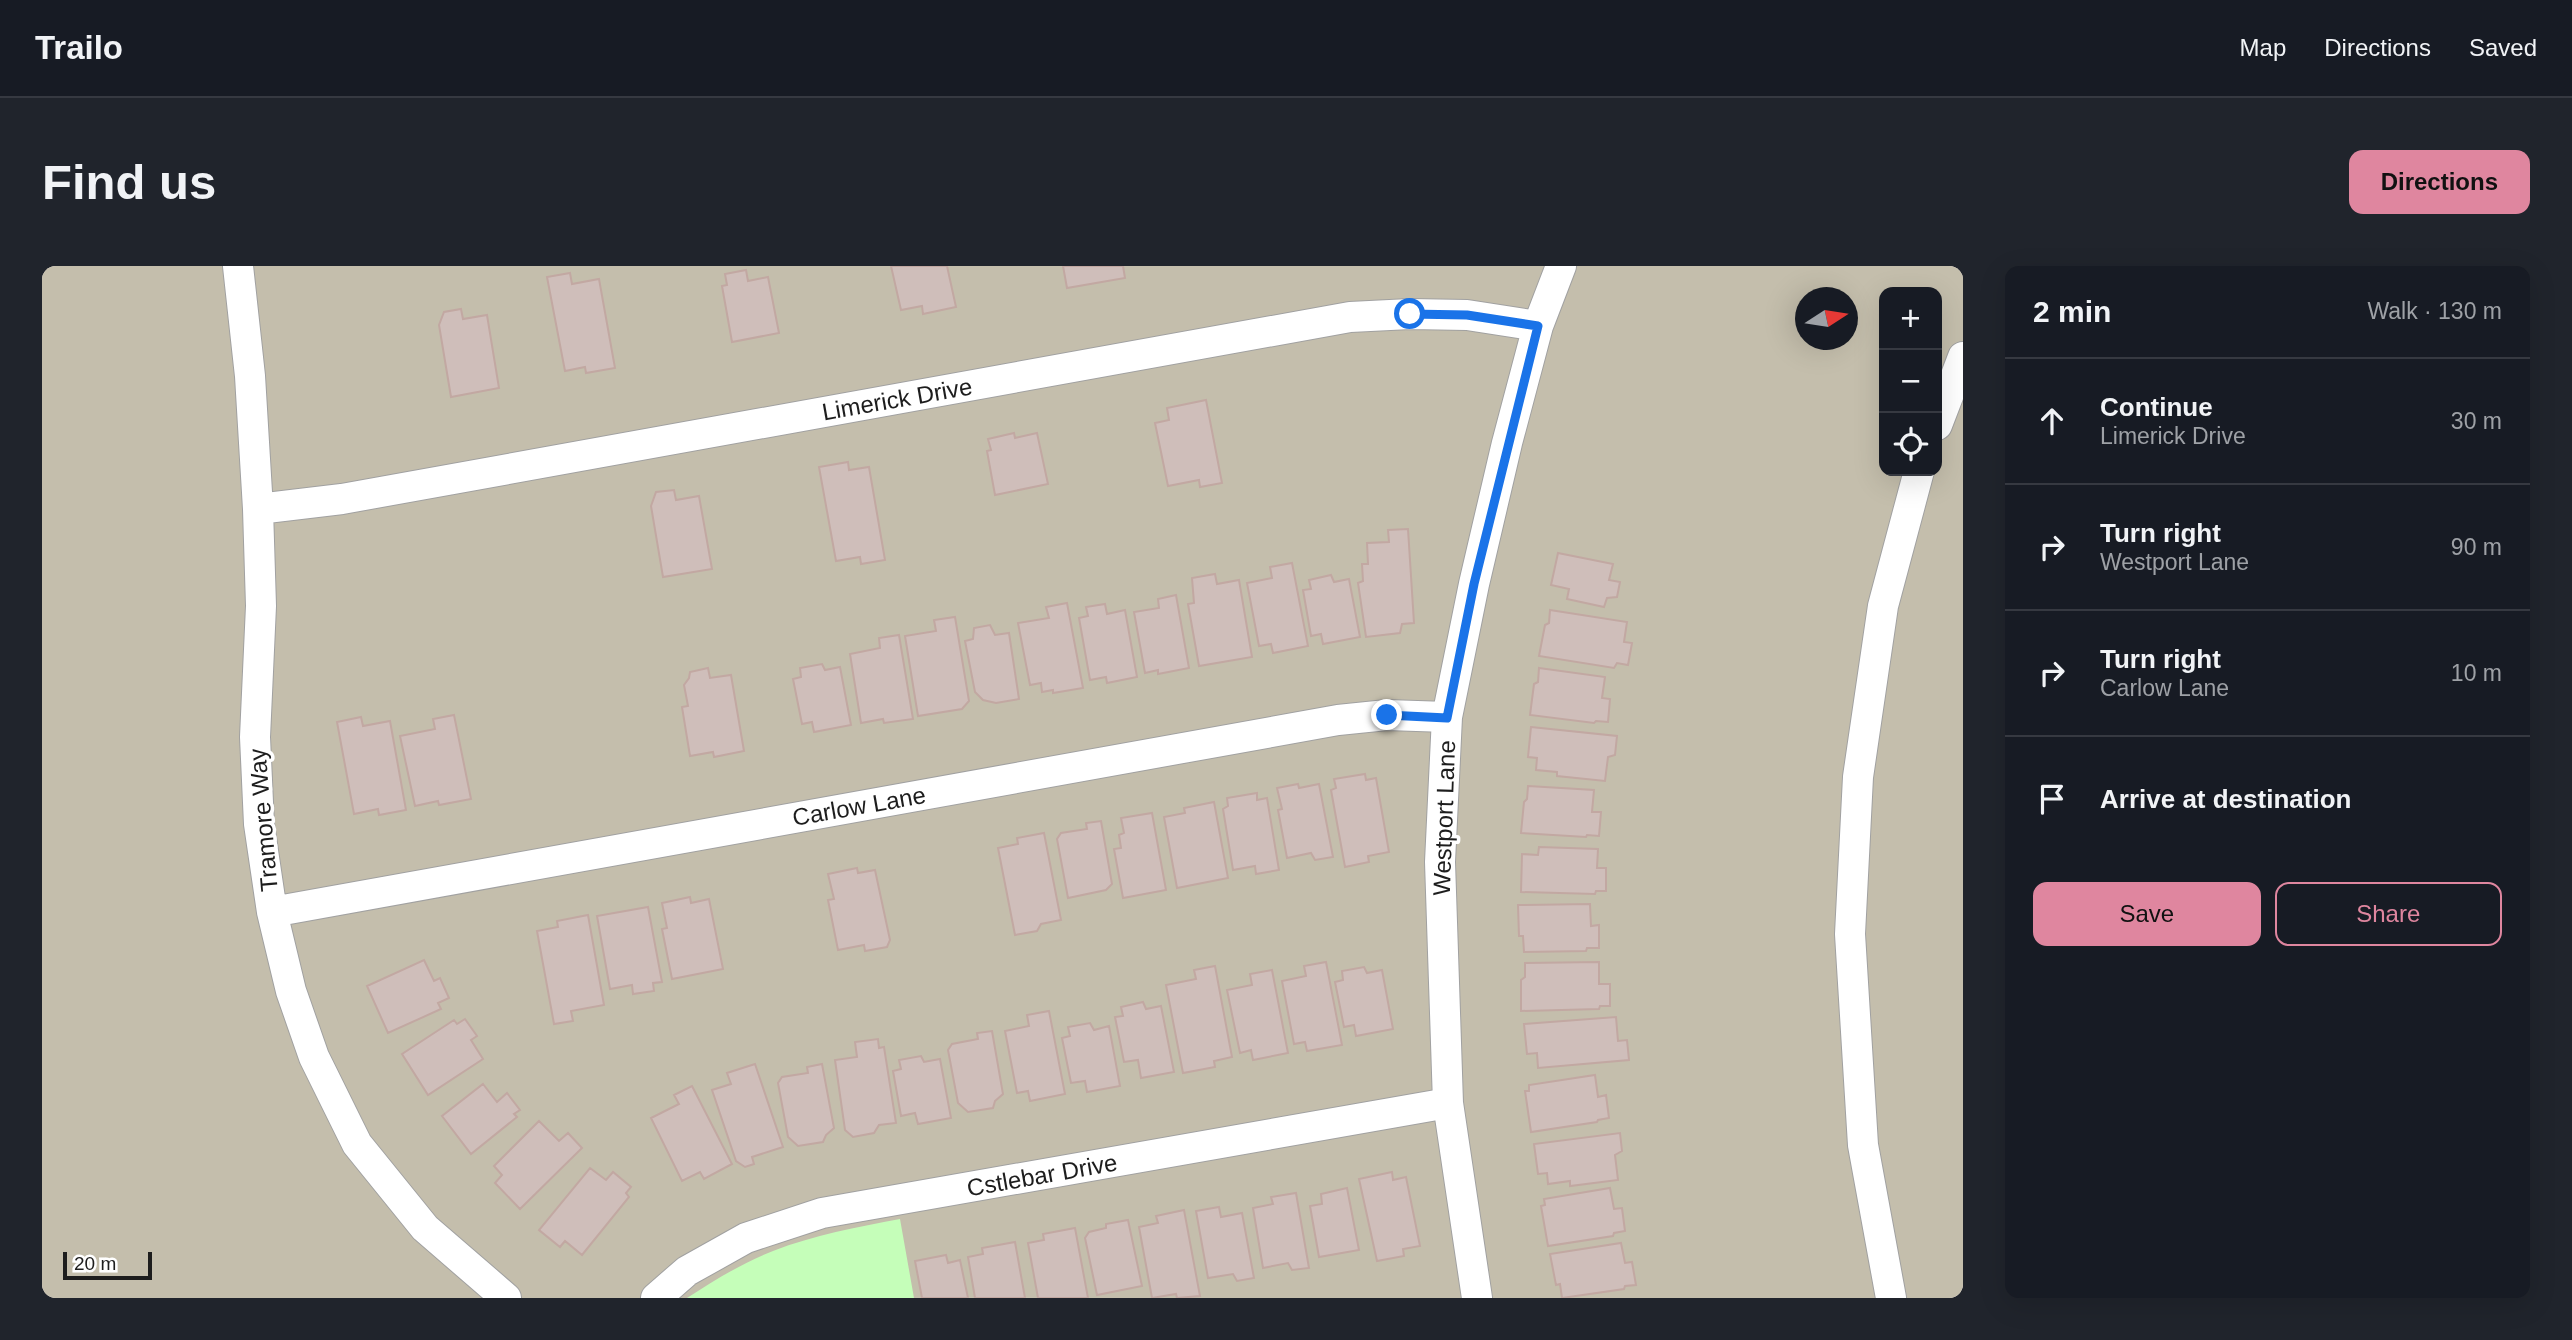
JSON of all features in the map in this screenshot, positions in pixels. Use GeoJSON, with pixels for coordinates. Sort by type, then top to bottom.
{"type":"FeatureCollection","features":[{"type":"Feature","properties":{"kind":"street","name":"Tramore Way"},"geometry":{"type":"LineString","coordinates":[[237,266],[250,376],[258,509],[261,606],[255,737],[259,824],[272,912],[291,991],[314,1057],[357,1144],[425,1228],[506,1298]]}},
{"type":"Feature","properties":{"kind":"street","name":"Westport Lane"},"geometry":{"type":"LineString","coordinates":[[1477,1298],[1448,1103],[1440,862],[1447,718],[1474,584],[1538,326],[1562,266]]}},
{"type":"Feature","properties":{"kind":"street","name":"Limerick Drive"},"geometry":{"type":"LineString","coordinates":[[258,509],[342,499],[1350,317],[1467,315],[1538,326]]}},
{"type":"Feature","properties":{"kind":"street"},"geometry":{"type":"LineString","coordinates":[[1942,413],[1963,358]]}},
{"type":"Feature","properties":{"kind":"street"},"geometry":{"type":"LineString","coordinates":[[1891,1298],[1863,1145],[1850,934],[1858,777],[1881,619],[1917,476]]}},
{"type":"Feature","properties":{"kind":"street","name":"Carlow Lane"},"geometry":{"type":"LineString","coordinates":[[272,912],[1338,720],[1387,715],[1447,718]]}},
{"type":"Feature","properties":{"kind":"street","name":"Cstlebar Drive"},"geometry":{"type":"LineString","coordinates":[[656,1298],[687,1271],[746,1238],[822,1213],[1448,1103]]}},
{"type":"Feature","properties":{"kind":"shaded area"},"geometry":{"type":"Polygon","coordinates":[[[42,266],[1963,266],[1963,1298],[42,1298],[42,266]]]}},
{"type":"Feature","properties":{"kind":"green space"},"geometry":{"type":"Polygon","coordinates":[[[900,1219],[914,1298],[687,1298],[740,1266],[788,1245],[900,1219]]]}},
{"type":"Feature","properties":{"kind":"building"},"geometry":{"type":"Polygon","coordinates":[[[891,266],[947,266],[956,307],[923,314],[922,306],[901,310],[891,266]]]}},
{"type":"Feature","properties":{"kind":"building"},"geometry":{"type":"Polygon","coordinates":[[[1063,266],[1123,266],[1125,278],[1067,288],[1063,266]]]}},
{"type":"Feature","properties":{"kind":"building"},"geometry":{"type":"Polygon","coordinates":[[[746,270],[748,281],[768,277],[779,333],[732,342],[722,286],[727,285],[725,274],[746,270]]]}},
{"type":"Feature","properties":{"kind":"building"},"geometry":{"type":"Polygon","coordinates":[[[570,273],[572,284],[599,279],[615,368],[586,373],[585,367],[565,371],[547,277],[570,273]]]}},
{"type":"Feature","properties":{"kind":"building"},"geometry":{"type":"Polygon","coordinates":[[[461,309],[463,319],[487,315],[499,388],[451,397],[439,325],[444,312],[461,309]]]}},
{"type":"Feature","properties":{"kind":"building"},"geometry":{"type":"Polygon","coordinates":[[[1206,400],[1222,483],[1200,487],[1199,480],[1168,486],[1155,423],[1169,420],[1167,408],[1206,400]]]}},
{"type":"Feature","properties":{"kind":"building"},"geometry":{"type":"Polygon","coordinates":[[[1014,433],[1015,438],[1037,433],[1048,484],[995,495],[987,451],[991,450],[988,439],[1014,433]]]}},
{"type":"Feature","properties":{"kind":"building"},"geometry":{"type":"Polygon","coordinates":[[[848,462],[849,470],[869,467],[885,560],[861,564],[860,557],[836,561],[819,467],[848,462]]]}},
{"type":"Feature","properties":{"kind":"building"},"geometry":{"type":"Polygon","coordinates":[[[674,490],[676,500],[699,496],[712,569],[663,577],[651,506],[656,492],[674,490]]]}},
{"type":"Feature","properties":{"kind":"building"},"geometry":{"type":"Polygon","coordinates":[[[1408,529],[1414,623],[1402,624],[1400,633],[1366,637],[1358,583],[1363,581],[1362,564],[1368,564],[1367,543],[1389,542],[1388,530],[1408,529]]]}},
{"type":"Feature","properties":{"kind":"building"},"geometry":{"type":"Polygon","coordinates":[[[1558,553],[1613,564],[1609,580],[1620,582],[1617,597],[1607,598],[1604,607],[1567,599],[1569,589],[1551,585],[1558,553]]]}},
{"type":"Feature","properties":{"kind":"building"},"geometry":{"type":"Polygon","coordinates":[[[1292,563],[1308,646],[1273,653],[1271,644],[1259,646],[1247,583],[1272,578],[1270,567],[1292,563]]]}},
{"type":"Feature","properties":{"kind":"building"},"geometry":{"type":"Polygon","coordinates":[[[1215,574],[1217,584],[1239,580],[1252,657],[1199,666],[1188,604],[1194,603],[1192,578],[1215,574]]]}},
{"type":"Feature","properties":{"kind":"building"},"geometry":{"type":"Polygon","coordinates":[[[1331,575],[1334,582],[1349,579],[1360,637],[1323,644],[1321,634],[1311,636],[1303,590],[1311,589],[1309,580],[1331,575]]]}},
{"type":"Feature","properties":{"kind":"building"},"geometry":{"type":"Polygon","coordinates":[[[1176,595],[1189,668],[1158,674],[1158,670],[1145,673],[1134,612],[1159,608],[1158,599],[1176,595]]]}},
{"type":"Feature","properties":{"kind":"building"},"geometry":{"type":"Polygon","coordinates":[[[1067,603],[1083,688],[1042,692],[1041,683],[1030,685],[1018,623],[1049,618],[1046,607],[1067,603]]]}},
{"type":"Feature","properties":{"kind":"building"},"geometry":{"type":"Polygon","coordinates":[[[1105,604],[1107,614],[1125,610],[1137,677],[1107,683],[1106,677],[1090,680],[1079,618],[1088,616],[1086,607],[1105,604]]]}},
{"type":"Feature","properties":{"kind":"building"},"geometry":{"type":"Polygon","coordinates":[[[1550,610],[1627,622],[1624,642],[1632,643],[1628,665],[1617,663],[1614,668],[1539,656],[1550,610]]]}},
{"type":"Feature","properties":{"kind":"building"},"geometry":{"type":"Polygon","coordinates":[[[955,617],[969,701],[962,709],[918,716],[905,636],[936,631],[934,620],[955,617]]]}},
{"type":"Feature","properties":{"kind":"building"},"geometry":{"type":"Polygon","coordinates":[[[990,625],[995,635],[1009,633],[1019,699],[996,703],[983,700],[975,692],[965,641],[973,639],[974,628],[990,625]]]}},
{"type":"Feature","properties":{"kind":"building"},"geometry":{"type":"Polygon","coordinates":[[[899,635],[913,719],[884,723],[883,719],[861,723],[850,654],[880,648],[879,638],[899,635]]]}},
{"type":"Feature","properties":{"kind":"building"},"geometry":{"type":"Polygon","coordinates":[[[822,664],[825,670],[840,667],[851,725],[814,732],[812,722],[802,724],[793,679],[801,677],[800,668],[822,664]]]}},
{"type":"Feature","properties":{"kind":"building"},"geometry":{"type":"Polygon","coordinates":[[[708,668],[710,678],[731,675],[744,751],[714,757],[713,752],[690,756],[682,707],[688,706],[684,685],[690,672],[708,668]]]}},
{"type":"Feature","properties":{"kind":"building"},"geometry":{"type":"Polygon","coordinates":[[[1539,668],[1605,677],[1602,698],[1610,699],[1608,722],[1594,723],[1530,715],[1539,668]]]}},
{"type":"Feature","properties":{"kind":"building"},"geometry":{"type":"Polygon","coordinates":[[[454,715],[471,799],[439,805],[438,801],[415,806],[400,736],[435,729],[433,719],[454,715]]]}},
{"type":"Feature","properties":{"kind":"building"},"geometry":{"type":"Polygon","coordinates":[[[361,717],[363,726],[390,721],[406,810],[379,815],[378,809],[354,814],[337,722],[361,717]]]}},
{"type":"Feature","properties":{"kind":"building"},"geometry":{"type":"Polygon","coordinates":[[[1531,727],[1617,736],[1615,755],[1608,757],[1605,781],[1557,776],[1557,772],[1536,770],[1537,758],[1528,757],[1531,727]]]}},
{"type":"Feature","properties":{"kind":"building"},"geometry":{"type":"Polygon","coordinates":[[[1365,774],[1366,780],[1376,778],[1389,852],[1368,856],[1369,862],[1345,867],[1331,790],[1336,788],[1334,779],[1365,774]]]}},
{"type":"Feature","properties":{"kind":"building"},"geometry":{"type":"Polygon","coordinates":[[[1298,784],[1299,788],[1319,784],[1333,857],[1315,860],[1311,853],[1287,858],[1278,810],[1282,809],[1277,788],[1298,784]]]}},
{"type":"Feature","properties":{"kind":"building"},"geometry":{"type":"Polygon","coordinates":[[[1528,786],[1594,790],[1592,812],[1601,812],[1599,836],[1521,833],[1528,786]]]}},
{"type":"Feature","properties":{"kind":"building"},"geometry":{"type":"Polygon","coordinates":[[[1257,793],[1257,800],[1267,798],[1279,870],[1256,874],[1255,866],[1233,870],[1223,809],[1228,806],[1227,798],[1257,793]]]}},
{"type":"Feature","properties":{"kind":"building"},"geometry":{"type":"Polygon","coordinates":[[[1214,802],[1228,878],[1177,888],[1164,817],[1185,813],[1184,808],[1214,802]]]}},
{"type":"Feature","properties":{"kind":"building"},"geometry":{"type":"Polygon","coordinates":[[[1152,813],[1166,890],[1123,898],[1114,849],[1121,848],[1119,835],[1124,833],[1121,818],[1152,813]]]}},
{"type":"Feature","properties":{"kind":"building"},"geometry":{"type":"Polygon","coordinates":[[[1101,821],[1112,884],[1106,890],[1068,898],[1057,839],[1061,833],[1087,829],[1086,823],[1101,821]]]}},
{"type":"Feature","properties":{"kind":"building"},"geometry":{"type":"Polygon","coordinates":[[[1044,833],[1061,920],[1041,924],[1037,931],[1015,935],[998,848],[1018,844],[1017,838],[1044,833]]]}},
{"type":"Feature","properties":{"kind":"building"},"geometry":{"type":"Polygon","coordinates":[[[1539,847],[1598,849],[1597,868],[1606,868],[1606,891],[1596,891],[1595,894],[1521,892],[1522,854],[1538,855],[1539,847]]]}},
{"type":"Feature","properties":{"kind":"building"},"geometry":{"type":"Polygon","coordinates":[[[857,868],[858,873],[875,870],[890,940],[887,947],[865,951],[864,945],[838,950],[828,900],[834,899],[828,874],[857,868]]]}},
{"type":"Feature","properties":{"kind":"building"},"geometry":{"type":"Polygon","coordinates":[[[690,897],[691,903],[709,899],[723,969],[672,979],[662,929],[667,928],[662,903],[690,897]]]}},
{"type":"Feature","properties":{"kind":"building"},"geometry":{"type":"Polygon","coordinates":[[[1590,904],[1591,926],[1599,925],[1599,948],[1587,948],[1586,951],[1524,952],[1523,936],[1519,936],[1518,905],[1590,904]]]}},
{"type":"Feature","properties":{"kind":"building"},"geometry":{"type":"Polygon","coordinates":[[[648,907],[662,982],[653,983],[654,991],[633,994],[632,985],[610,989],[597,916],[648,907]]]}},
{"type":"Feature","properties":{"kind":"building"},"geometry":{"type":"Polygon","coordinates":[[[588,915],[604,1005],[571,1011],[573,1021],[554,1024],[537,931],[558,927],[557,921],[588,915]]]}},
{"type":"Feature","properties":{"kind":"building"},"geometry":{"type":"Polygon","coordinates":[[[424,960],[434,981],[440,978],[449,998],[438,1003],[441,1009],[388,1033],[367,986],[424,960]]]}},
{"type":"Feature","properties":{"kind":"building"},"geometry":{"type":"Polygon","coordinates":[[[1326,962],[1342,1045],[1307,1051],[1305,1042],[1294,1044],[1282,981],[1306,976],[1304,966],[1326,962]]]}},
{"type":"Feature","properties":{"kind":"building"},"geometry":{"type":"Polygon","coordinates":[[[1599,962],[1599,984],[1610,984],[1610,1006],[1600,1006],[1599,1009],[1521,1011],[1521,980],[1525,977],[1525,963],[1599,962]]]}},
{"type":"Feature","properties":{"kind":"building"},"geometry":{"type":"Polygon","coordinates":[[[1215,966],[1232,1057],[1214,1061],[1215,1067],[1183,1073],[1166,985],[1196,979],[1194,970],[1215,966]]]}},
{"type":"Feature","properties":{"kind":"building"},"geometry":{"type":"Polygon","coordinates":[[[1364,967],[1367,973],[1382,970],[1393,1029],[1356,1036],[1354,1025],[1344,1027],[1335,982],[1343,980],[1342,971],[1364,967]]]}},
{"type":"Feature","properties":{"kind":"building"},"geometry":{"type":"Polygon","coordinates":[[[1272,970],[1288,1053],[1253,1060],[1251,1050],[1240,1053],[1227,990],[1252,985],[1250,974],[1272,970]]]}},
{"type":"Feature","properties":{"kind":"building"},"geometry":{"type":"Polygon","coordinates":[[[1143,1002],[1146,1009],[1161,1006],[1174,1072],[1141,1078],[1138,1060],[1124,1062],[1115,1017],[1123,1016],[1121,1007],[1143,1002]]]}},
{"type":"Feature","properties":{"kind":"building"},"geometry":{"type":"Polygon","coordinates":[[[1049,1011],[1065,1094],[1030,1101],[1028,1091],[1017,1093],[1005,1031],[1029,1026],[1027,1015],[1049,1011]]]}},
{"type":"Feature","properties":{"kind":"building"},"geometry":{"type":"Polygon","coordinates":[[[1616,1017],[1618,1041],[1627,1040],[1629,1060],[1538,1068],[1537,1053],[1527,1054],[1524,1024],[1616,1017]]]}},
{"type":"Feature","properties":{"kind":"building"},"geometry":{"type":"Polygon","coordinates":[[[465,1019],[477,1036],[471,1040],[483,1059],[428,1095],[402,1054],[454,1020],[457,1024],[465,1019]]]}},
{"type":"Feature","properties":{"kind":"building"},"geometry":{"type":"Polygon","coordinates":[[[1090,1023],[1094,1030],[1109,1026],[1120,1086],[1087,1092],[1085,1081],[1071,1083],[1062,1038],[1070,1036],[1068,1027],[1090,1023]]]}},
{"type":"Feature","properties":{"kind":"building"},"geometry":{"type":"Polygon","coordinates":[[[992,1031],[1003,1094],[995,1101],[993,1108],[968,1112],[958,1103],[948,1050],[952,1044],[978,1039],[977,1033],[992,1031]]]}},
{"type":"Feature","properties":{"kind":"building"},"geometry":{"type":"Polygon","coordinates":[[[878,1039],[879,1048],[884,1047],[896,1123],[879,1125],[874,1133],[853,1137],[845,1130],[835,1060],[857,1057],[855,1042],[878,1039]]]}},
{"type":"Feature","properties":{"kind":"building"},"geometry":{"type":"Polygon","coordinates":[[[921,1056],[924,1062],[940,1059],[951,1118],[918,1124],[915,1113],[901,1116],[893,1071],[901,1069],[899,1060],[921,1056]]]}},
{"type":"Feature","properties":{"kind":"building"},"geometry":{"type":"Polygon","coordinates":[[[755,1064],[783,1147],[752,1157],[754,1164],[745,1167],[736,1161],[712,1090],[731,1084],[727,1073],[755,1064]]]}},
{"type":"Feature","properties":{"kind":"building"},"geometry":{"type":"Polygon","coordinates":[[[822,1064],[834,1128],[823,1142],[798,1146],[788,1137],[778,1083],[782,1077],[808,1073],[807,1067],[822,1064]]]}},
{"type":"Feature","properties":{"kind":"building"},"geometry":{"type":"Polygon","coordinates":[[[1595,1075],[1598,1097],[1606,1095],[1609,1118],[1531,1132],[1525,1091],[1529,1091],[1529,1085],[1595,1075]]]}},
{"type":"Feature","properties":{"kind":"building"},"geometry":{"type":"Polygon","coordinates":[[[483,1084],[497,1102],[507,1093],[520,1110],[514,1114],[517,1117],[471,1154],[442,1116],[483,1084]]]}},
{"type":"Feature","properties":{"kind":"building"},"geometry":{"type":"Polygon","coordinates":[[[692,1086],[732,1164],[704,1179],[700,1172],[682,1181],[651,1118],[679,1104],[674,1095],[692,1086]]]}},
{"type":"Feature","properties":{"kind":"building"},"geometry":{"type":"Polygon","coordinates":[[[539,1121],[559,1141],[568,1133],[582,1148],[520,1209],[495,1183],[502,1175],[494,1166],[539,1121]]]}},
{"type":"Feature","properties":{"kind":"building"},"geometry":{"type":"Polygon","coordinates":[[[1620,1133],[1622,1151],[1615,1155],[1618,1180],[1570,1186],[1570,1181],[1548,1184],[1547,1173],[1538,1174],[1534,1144],[1620,1133]]]}},
{"type":"Feature","properties":{"kind":"building"},"geometry":{"type":"Polygon","coordinates":[[[590,1168],[606,1180],[613,1172],[631,1187],[626,1193],[629,1197],[582,1255],[565,1241],[560,1247],[539,1230],[590,1168]]]}},
{"type":"Feature","properties":{"kind":"building"},"geometry":{"type":"Polygon","coordinates":[[[1392,1172],[1393,1180],[1406,1177],[1420,1246],[1403,1249],[1404,1256],[1377,1261],[1359,1179],[1392,1172]]]}},
{"type":"Feature","properties":{"kind":"building"},"geometry":{"type":"Polygon","coordinates":[[[1347,1188],[1359,1250],[1319,1257],[1310,1206],[1322,1204],[1321,1194],[1347,1188]]]}},
{"type":"Feature","properties":{"kind":"building"},"geometry":{"type":"Polygon","coordinates":[[[1610,1188],[1614,1209],[1622,1208],[1625,1231],[1614,1233],[1613,1236],[1548,1246],[1541,1206],[1545,1205],[1544,1199],[1610,1188]]]}},
{"type":"Feature","properties":{"kind":"building"},"geometry":{"type":"Polygon","coordinates":[[[1296,1193],[1309,1268],[1292,1270],[1288,1263],[1263,1268],[1253,1208],[1273,1204],[1271,1197],[1296,1193]]]}},
{"type":"Feature","properties":{"kind":"building"},"geometry":{"type":"Polygon","coordinates":[[[1219,1207],[1221,1217],[1242,1213],[1254,1278],[1237,1281],[1233,1274],[1208,1278],[1196,1211],[1219,1207]]]}},
{"type":"Feature","properties":{"kind":"building"},"geometry":{"type":"Polygon","coordinates":[[[1184,1210],[1200,1296],[1177,1298],[1176,1294],[1152,1298],[1139,1227],[1158,1223],[1156,1216],[1184,1210]]]}},
{"type":"Feature","properties":{"kind":"building"},"geometry":{"type":"Polygon","coordinates":[[[1128,1220],[1142,1286],[1097,1295],[1085,1238],[1089,1232],[1106,1228],[1106,1224],[1128,1220]]]}},
{"type":"Feature","properties":{"kind":"building"},"geometry":{"type":"Polygon","coordinates":[[[1075,1228],[1088,1298],[1038,1298],[1028,1243],[1044,1240],[1043,1234],[1075,1228]]]}},
{"type":"Feature","properties":{"kind":"building"},"geometry":{"type":"Polygon","coordinates":[[[1015,1242],[1025,1298],[975,1298],[968,1257],[983,1254],[982,1248],[1015,1242]]]}},
{"type":"Feature","properties":{"kind":"building"},"geometry":{"type":"Polygon","coordinates":[[[1621,1243],[1625,1263],[1632,1262],[1636,1285],[1562,1298],[1560,1284],[1556,1285],[1550,1254],[1621,1243]]]}},
{"type":"Feature","properties":{"kind":"building"},"geometry":{"type":"Polygon","coordinates":[[[946,1255],[948,1263],[960,1260],[968,1298],[922,1298],[915,1261],[946,1255]]]}},
{"type":"Feature","properties":{"kind":"route"},"geometry":{"type":"LineString","coordinates":[[1387,715],[1447,718],[1474,584],[1538,326],[1467,315],[1410,314]]}}]}
